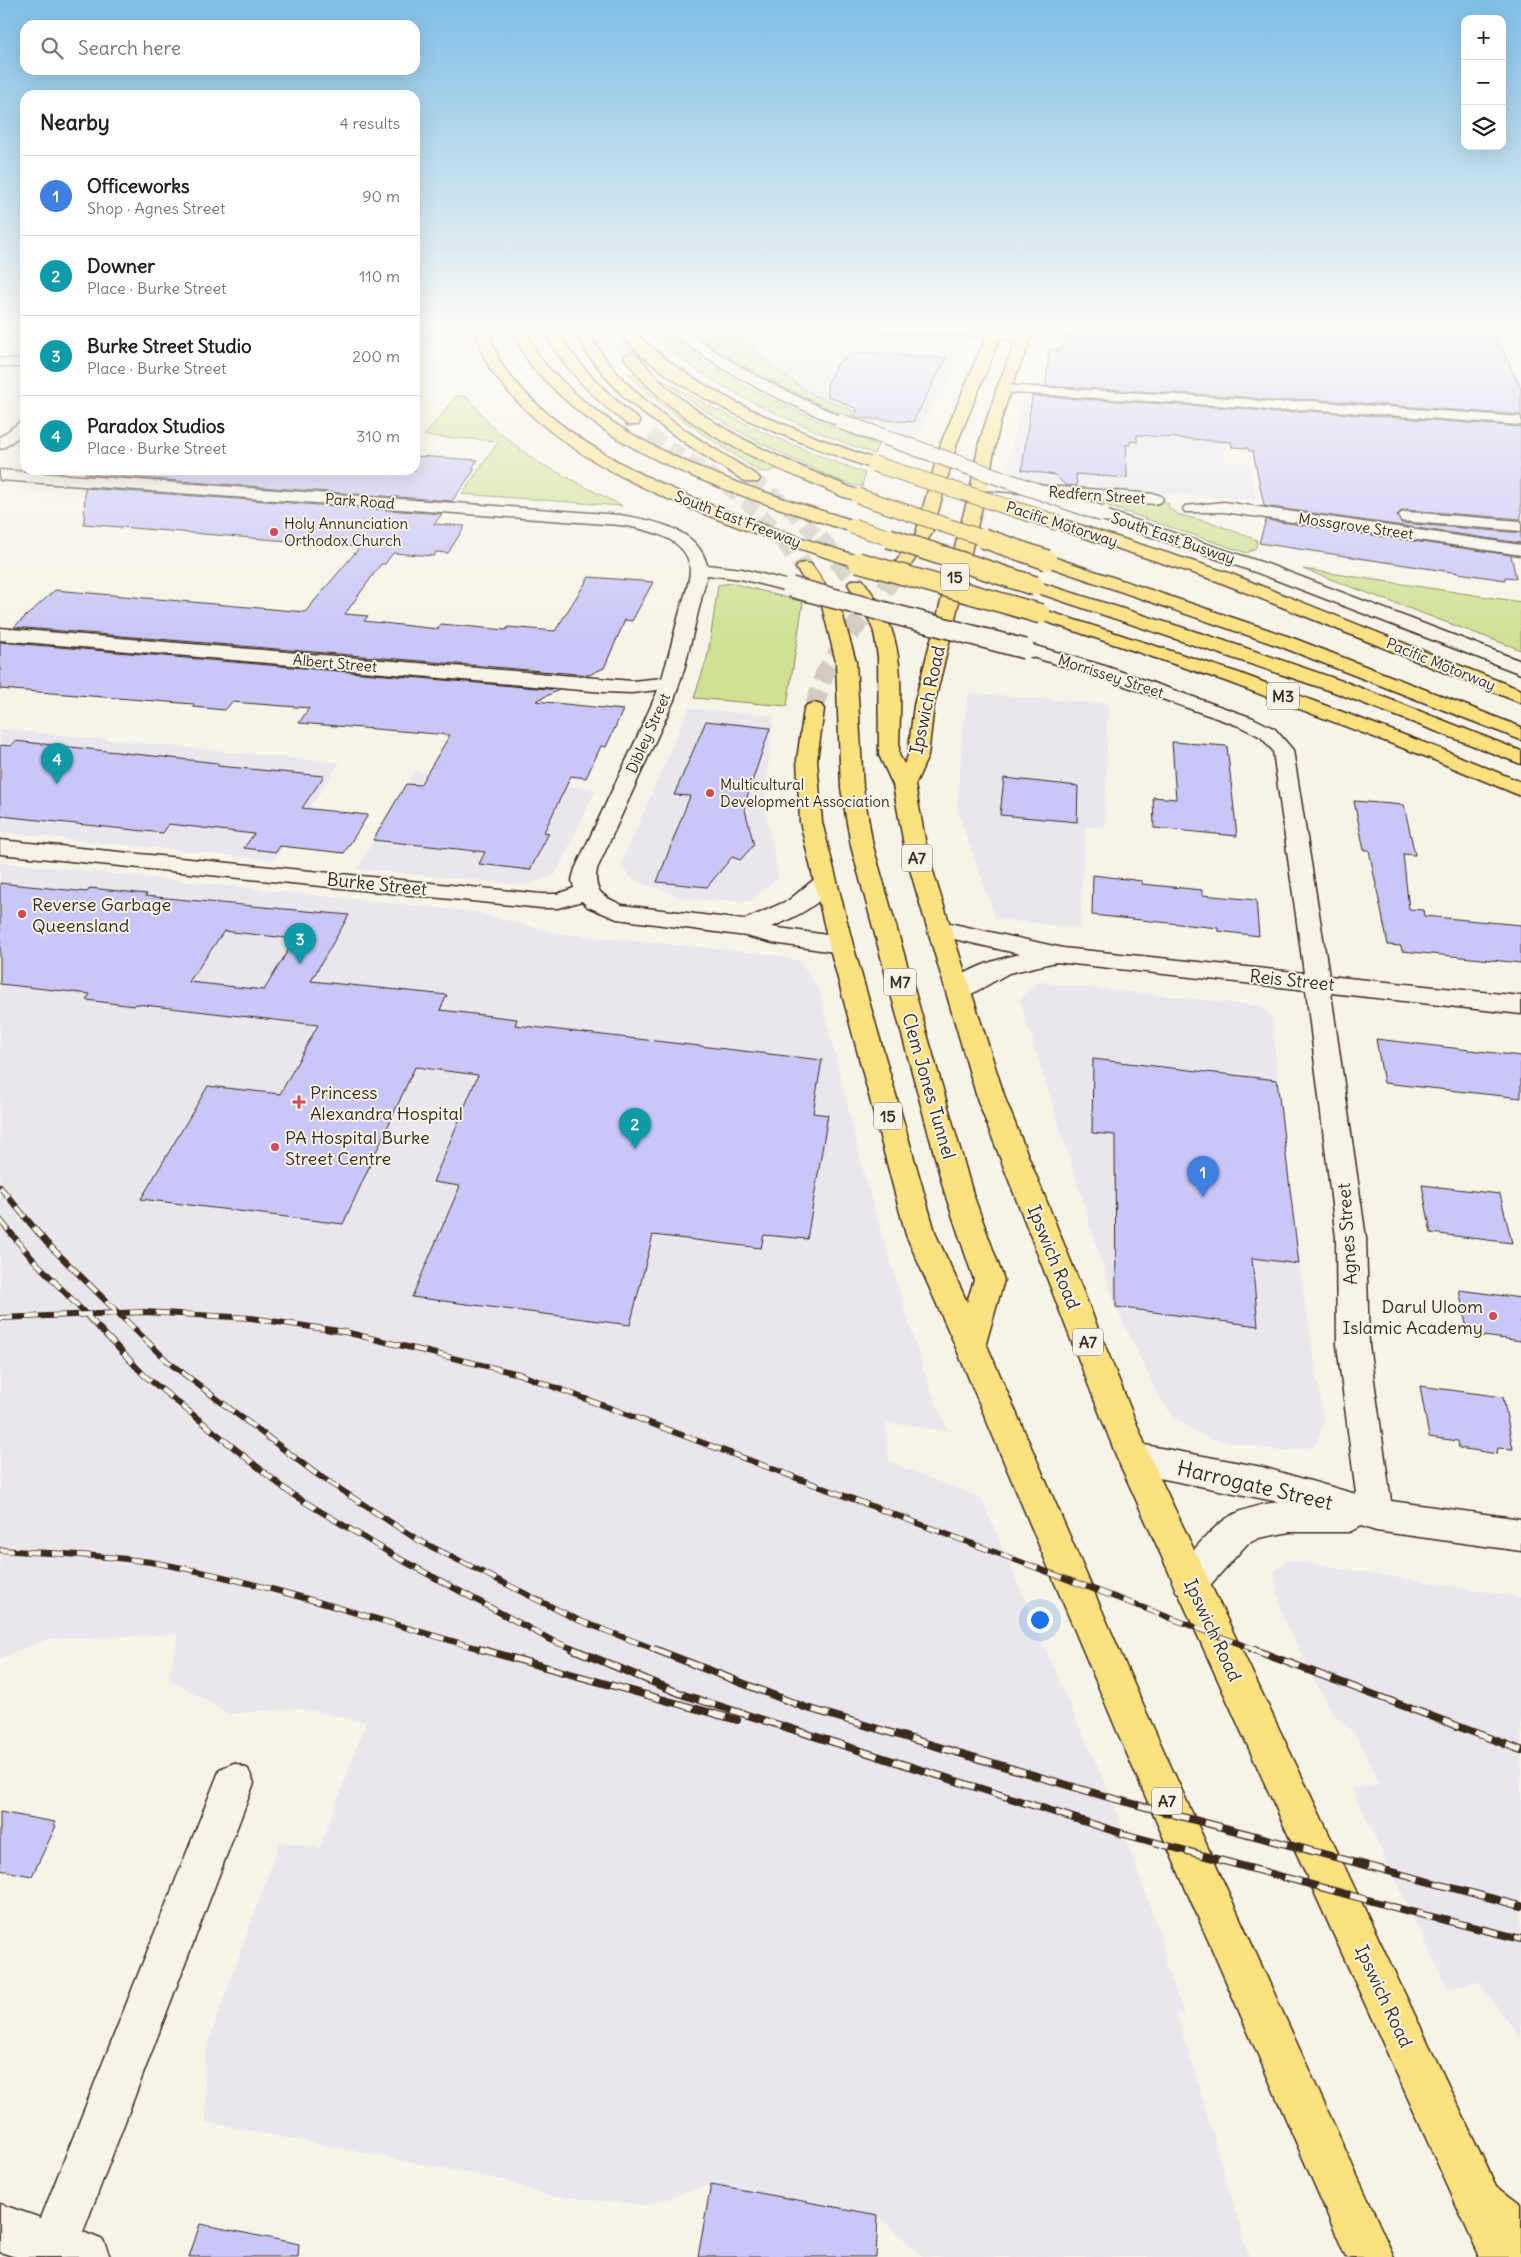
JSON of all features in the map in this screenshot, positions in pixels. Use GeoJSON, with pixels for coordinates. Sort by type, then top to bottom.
{"type":"FeatureCollection","features":[{"type":"Feature","properties":{"kind":"highway","name":"South East Freeway"},"geometry":{"type":"LineString","coordinates":[[558,428],[573,440],[626,472],[705,509],[858,562],[1041,614],[1232,677],[1434,753],[1521,790]]}},
{"type":"Feature","properties":{"kind":"highway"},"geometry":{"type":"LineString","coordinates":[[613,428],[660,454],[762,497],[1236,651],[1380,702],[1521,758]]}},
{"type":"Feature","properties":{"kind":"highway"},"geometry":{"type":"LineString","coordinates":[[641,428],[650,435]]}},
{"type":"Feature","properties":{"kind":"highway"},"geometry":{"type":"LineString","coordinates":[[675,428],[752,479]]}},
{"type":"Feature","properties":{"kind":"highway"},"geometry":{"type":"LineString","coordinates":[[716,428],[767,457],[858,496],[1188,605],[1322,654],[1521,734]]}},
{"type":"Feature","properties":{"kind":"highway","name":"Pacific Motorway"},"geometry":{"type":"LineString","coordinates":[[783,428],[874,464],[1223,577],[1457,669],[1521,697]]}},
{"type":"Feature","properties":{"kind":"highway"},"geometry":{"type":"LineString","coordinates":[[899,570],[924,532],[949,443],[955,428]]}},
{"type":"Feature","properties":{"kind":"highway","name":"Ipswich Road"},"geometry":{"type":"LineString","coordinates":[[991,428],[984,450],[979,486],[924,705],[918,756],[904,785],[917,856],[992,1101],[1134,1458],[1505,2257]]}},
{"type":"Feature","properties":{"kind":"highway","name":"Clem Jones Tunnel"},"geometry":{"type":"LineString","coordinates":[[798,578],[827,598],[841,637],[848,691],[852,788],[862,846],[960,1194],[989,1280],[970,1343]]}},
{"type":"Feature","properties":{"kind":"highway"},"geometry":{"type":"LineString","coordinates":[[857,584],[883,632],[888,657],[889,755],[904,785]]}},
{"type":"Feature","properties":{"kind":"highway","name":"15"},"geometry":{"type":"LineString","coordinates":[[814,709],[806,760],[811,822],[841,945],[921,1235],[970,1343]]}},
{"type":"Feature","properties":{"kind":"highway","name":"A7"},"geometry":{"type":"LineString","coordinates":[[970,1343],[1130,1718],[1370,2257]]}},
{"type":"Feature","properties":{"kind":"highway"},"geometry":{"type":"LineString","coordinates":[[1480,2201],[1521,2236]]}},
{"type":"Feature","properties":{"kind":"street","name":"South East Busway"},"geometry":{"type":"LineString","coordinates":[[858,428],[1264,569],[1521,668]]}},
{"type":"Feature","properties":{"kind":"street"},"geometry":{"type":"LineString","coordinates":[[0,444],[20,429]]}},
{"type":"Feature","properties":{"kind":"street"},"geometry":{"type":"LineString","coordinates":[[0,490],[8,475]]}},
{"type":"Feature","properties":{"kind":"street","name":"Park Road"},"geometry":{"type":"LineString","coordinates":[[8,475],[623,520],[653,527],[682,541],[694,553],[699,569]]}},
{"type":"Feature","properties":{"kind":"street","name":"Redfern Street"},"geometry":{"type":"LineString","coordinates":[[979,486],[1155,499]]}},
{"type":"Feature","properties":{"kind":"street"},"geometry":{"type":"LineString","coordinates":[[1224,507],[1268,507],[1521,526]]}},
{"type":"Feature","properties":{"kind":"street","name":"Mossgrove Street"},"geometry":{"type":"LineString","coordinates":[[1191,509],[1224,507],[1521,550]]}},
{"type":"Feature","properties":{"kind":"street"},"geometry":{"type":"LineString","coordinates":[[1470,543],[1471,522]]}},
{"type":"Feature","properties":{"kind":"street","name":"Morrissey Street"},"geometry":{"type":"LineString","coordinates":[[699,569],[798,578],[1098,670],[1246,722],[1274,738],[1283,750],[1286,766],[1317,983]]}},
{"type":"Feature","properties":{"kind":"street","name":"Dibley Street"},"geometry":{"type":"LineString","coordinates":[[587,892],[584,880],[586,869],[670,682],[696,588],[699,569]]}},
{"type":"Feature","properties":{"kind":"street","name":"Albert Street"},"geometry":{"type":"LineString","coordinates":[[0,634],[604,686],[632,687],[670,682]]}},
{"type":"Feature","properties":{"kind":"street","name":"Burke Street"},"geometry":{"type":"LineString","coordinates":[[0,847],[541,901],[558,901],[587,892]]}},
{"type":"Feature","properties":{"kind":"street"},"geometry":{"type":"LineString","coordinates":[[746,928],[793,910],[826,882]]}},
{"type":"Feature","properties":{"kind":"street"},"geometry":{"type":"LineString","coordinates":[[587,892],[596,902],[626,915],[746,928],[773,935],[841,945]]}},
{"type":"Feature","properties":{"kind":"street","name":"Reis Street"},"geometry":{"type":"LineString","coordinates":[[940,929],[1063,956],[1521,1005]]}},
{"type":"Feature","properties":{"kind":"street","name":"Reis Street"},"geometry":{"type":"LineString","coordinates":[[959,990],[987,972],[1011,962],[1063,956]]}},
{"type":"Feature","properties":{"kind":"street","name":"Agnes Street"},"geometry":{"type":"LineString","coordinates":[[1317,983],[1348,1204],[1351,1238],[1353,1345],[1376,1515]]}},
{"type":"Feature","properties":{"kind":"street","name":"Harrogate Street"},"geometry":{"type":"LineString","coordinates":[[1134,1458],[1262,1482],[1376,1515],[1521,1536]]}},
{"type":"Feature","properties":{"kind":"street","name":"Harrogate Street"},"geometry":{"type":"LineString","coordinates":[[1190,1581],[1230,1538],[1243,1527],[1271,1519],[1376,1515]]}},
{"type":"Feature","properties":{"kind":"street"},"geometry":{"type":"LineString","coordinates":[[0,2228],[63,2253],[90,2149],[234,1783]]}},
{"type":"Feature","properties":{"kind":"shaded area"},"geometry":{"type":"Polygon","coordinates":[[[879,428],[922,428],[915,442],[879,428]]]}},
{"type":"Feature","properties":{"kind":"shaded area"},"geometry":{"type":"Polygon","coordinates":[[[1016,428],[1219,428],[1225,461],[1249,463],[1256,500],[1048,486],[1005,472],[1016,428]]]}},
{"type":"Feature","properties":{"kind":"shaded area"},"geometry":{"type":"Polygon","coordinates":[[[969,693],[1108,704],[1105,828],[1085,826],[1080,928],[996,919],[957,810],[963,723],[969,693]]]}},
{"type":"Feature","properties":{"kind":"shaded area"},"geometry":{"type":"Polygon","coordinates":[[[689,708],[774,716],[765,792],[765,809],[779,877],[751,901],[688,899],[635,881],[620,866],[689,708]]]}},
{"type":"Feature","properties":{"kind":"shaded area"},"geometry":{"type":"Polygon","coordinates":[[[0,729],[340,763],[274,860],[0,832],[0,729]]]}},
{"type":"Feature","properties":{"kind":"shaded area"},"geometry":{"type":"Polygon","coordinates":[[[415,771],[596,789],[556,874],[544,879],[524,885],[357,869],[415,771]]]}},
{"type":"Feature","properties":{"kind":"shaded area"},"geometry":{"type":"Polygon","coordinates":[[[0,862],[476,912],[553,933],[769,954],[799,961],[819,990],[867,1186],[928,1384],[948,1431],[886,1422],[889,1462],[981,1498],[1105,1783],[1160,1934],[1166,1966],[1185,2016],[1177,2013],[1249,2257],[923,2257],[878,2215],[711,2184],[647,2205],[549,2196],[504,2180],[206,2122],[204,2055],[280,1841],[320,1848],[366,1722],[298,1708],[229,1714],[169,1679],[178,1634],[48,1639],[0,1658],[0,862]]]}},
{"type":"Feature","properties":{"kind":"shaded area"},"geometry":{"type":"Polygon","coordinates":[[[1038,982],[1261,1006],[1273,1017],[1277,1080],[1299,1264],[1324,1422],[1315,1446],[1285,1451],[1209,1439],[1173,1417],[1155,1389],[1116,1307],[1020,1000],[1038,982]]]}},
{"type":"Feature","properties":{"kind":"shaded area"},"geometry":{"type":"Polygon","coordinates":[[[1286,1560],[1521,1597],[1521,2039],[1478,1981],[1448,1989],[1352,1789],[1380,1783],[1356,1735],[1331,1711],[1283,1618],[1274,1572],[1286,1560]]]}},
{"type":"Feature","properties":{"kind":"green space"},"geometry":{"type":"Polygon","coordinates":[[[430,428],[494,428],[534,460],[622,506],[462,494],[499,441],[424,436],[430,428]]]}},
{"type":"Feature","properties":{"kind":"green space"},"geometry":{"type":"Polygon","coordinates":[[[694,428],[716,428],[780,468],[768,472],[759,471],[694,428]]]}},
{"type":"Feature","properties":{"kind":"green space"},"geometry":{"type":"Polygon","coordinates":[[[734,428],[756,428],[865,473],[862,487],[834,478],[752,439],[734,428]]]}},
{"type":"Feature","properties":{"kind":"green space"},"geometry":{"type":"Polygon","coordinates":[[[810,428],[837,428],[878,445],[874,454],[810,428]]]}},
{"type":"Feature","properties":{"kind":"green space"},"geometry":{"type":"Polygon","coordinates":[[[1120,491],[1143,493],[1168,503],[1169,508],[1179,515],[1213,523],[1257,540],[1256,548],[1247,553],[1084,498],[1092,493],[1120,491]]]}},
{"type":"Feature","properties":{"kind":"green space"},"geometry":{"type":"Polygon","coordinates":[[[1303,569],[1521,602],[1521,650],[1303,569]]]}},
{"type":"Feature","properties":{"kind":"green space"},"geometry":{"type":"Polygon","coordinates":[[[732,583],[803,602],[787,706],[694,698],[708,655],[718,585],[732,583]]]}},
{"type":"Feature","properties":{"kind":"building"},"geometry":{"type":"Polygon","coordinates":[[[1028,428],[1521,428],[1521,519],[1407,510],[1401,511],[1397,516],[1401,523],[1521,533],[1521,543],[1264,506],[1253,451],[1249,451],[1248,448],[1232,447],[1231,442],[1137,435],[1137,442],[1130,441],[1130,445],[1126,445],[1127,478],[1076,474],[1077,486],[1065,485],[1055,475],[1022,470],[1028,428]]]}},
{"type":"Feature","properties":{"kind":"building"},"geometry":{"type":"Polygon","coordinates":[[[420,456],[478,460],[472,468],[475,469],[452,501],[99,475],[420,475],[420,456]]]}},
{"type":"Feature","properties":{"kind":"building"},"geometry":{"type":"Polygon","coordinates":[[[85,488],[442,514],[434,524],[465,526],[448,553],[436,552],[434,556],[393,553],[385,564],[381,564],[345,614],[368,616],[364,621],[438,629],[441,624],[506,630],[508,627],[555,631],[589,577],[653,582],[632,621],[625,620],[604,668],[589,675],[14,627],[55,590],[305,612],[360,547],[84,524],[85,488]]]}},
{"type":"Feature","properties":{"kind":"building"},"geometry":{"type":"Polygon","coordinates":[[[1266,520],[1511,555],[1516,578],[1505,577],[1505,580],[1259,543],[1266,520]]]}},
{"type":"Feature","properties":{"kind":"building"},"geometry":{"type":"Polygon","coordinates":[[[0,642],[559,690],[536,701],[623,710],[606,747],[601,746],[586,778],[571,776],[544,832],[549,833],[530,870],[479,864],[485,852],[373,840],[406,784],[420,785],[450,735],[299,723],[309,708],[232,702],[225,710],[193,707],[194,704],[0,689],[0,642]]]}},
{"type":"Feature","properties":{"kind":"building"},"geometry":{"type":"Polygon","coordinates":[[[706,721],[770,728],[744,806],[754,845],[740,860],[732,857],[707,887],[657,882],[690,796],[674,795],[706,721]]]}},
{"type":"Feature","properties":{"kind":"building"},"geometry":{"type":"Polygon","coordinates":[[[15,741],[218,763],[218,766],[324,776],[302,808],[368,815],[344,853],[280,846],[276,852],[244,848],[254,834],[169,824],[163,833],[0,816],[0,745],[11,746],[15,741]]]}},
{"type":"Feature","properties":{"kind":"building"},"geometry":{"type":"Polygon","coordinates":[[[1172,742],[1227,746],[1237,836],[1154,828],[1153,797],[1176,799],[1172,742]]]}},
{"type":"Feature","properties":{"kind":"building"},"geometry":{"type":"Polygon","coordinates":[[[1004,778],[1078,786],[1077,822],[1000,815],[1004,778]]]}},
{"type":"Feature","properties":{"kind":"building"},"geometry":{"type":"Polygon","coordinates":[[[1354,801],[1404,805],[1415,855],[1403,854],[1409,909],[1423,910],[1424,916],[1521,925],[1521,963],[1402,951],[1401,946],[1388,945],[1369,850],[1364,850],[1354,801]]]}},
{"type":"Feature","properties":{"kind":"building"},"geometry":{"type":"Polygon","coordinates":[[[1093,875],[1142,881],[1142,884],[1202,890],[1202,895],[1256,900],[1259,936],[1218,931],[1218,928],[1092,915],[1093,875]]]}},
{"type":"Feature","properties":{"kind":"building"},"geometry":{"type":"Polygon","coordinates":[[[0,883],[87,892],[90,888],[147,894],[145,896],[349,915],[311,981],[447,995],[440,1010],[517,1019],[515,1025],[822,1060],[813,1113],[828,1115],[807,1239],[764,1235],[761,1248],[653,1235],[630,1325],[412,1297],[460,1186],[433,1182],[478,1075],[415,1067],[343,1224],[141,1199],[208,1086],[280,1094],[318,1025],[86,1000],[90,994],[0,984],[0,883]],[[224,931],[189,982],[264,990],[295,939],[224,931]]]}},
{"type":"Feature","properties":{"kind":"building"},"geometry":{"type":"Polygon","coordinates":[[[1376,1039],[1521,1056],[1521,1098],[1384,1083],[1376,1039]]]}},
{"type":"Feature","properties":{"kind":"building"},"geometry":{"type":"Polygon","coordinates":[[[1093,1059],[1277,1080],[1299,1264],[1252,1258],[1258,1326],[1116,1307],[1115,1135],[1092,1133],[1093,1059]]]}},
{"type":"Feature","properties":{"kind":"building"},"geometry":{"type":"Polygon","coordinates":[[[1422,1185],[1500,1194],[1512,1243],[1431,1233],[1422,1185]]]}},
{"type":"Feature","properties":{"kind":"building","name":"Darul Uloom Islamic Academy"},"geometry":{"type":"Polygon","coordinates":[[[1459,1290],[1521,1298],[1521,1341],[1468,1334],[1459,1290]]]}},
{"type":"Feature","properties":{"kind":"building"},"geometry":{"type":"Polygon","coordinates":[[[1420,1386],[1503,1397],[1513,1449],[1498,1448],[1497,1454],[1459,1448],[1458,1441],[1429,1437],[1420,1386]]]}},
{"type":"Feature","properties":{"kind":"building"},"geometry":{"type":"Polygon","coordinates":[[[0,1812],[55,1822],[53,1826],[56,1826],[32,1876],[0,1870],[0,1812]]]}},
{"type":"Feature","properties":{"kind":"building"},"geometry":{"type":"Polygon","coordinates":[[[711,2184],[878,2215],[876,2257],[698,2257],[711,2184]]]}},
{"type":"Feature","properties":{"kind":"building"},"geometry":{"type":"Polygon","coordinates":[[[200,2224],[299,2244],[298,2257],[189,2257],[200,2224]]]}},
{"type":"Feature","properties":{"kind":"tunnel"},"geometry":{"type":"LineString","coordinates":[[650,435],[738,495],[769,523],[783,539]]}},
{"type":"Feature","properties":{"kind":"tunnel"},"geometry":{"type":"LineString","coordinates":[[752,479],[783,503],[819,538]]}},
{"type":"Feature","properties":{"kind":"tunnel"},"geometry":{"type":"LineString","coordinates":[[782,538],[805,568]]}},
{"type":"Feature","properties":{"kind":"tunnel"},"geometry":{"type":"LineString","coordinates":[[819,538],[857,584]]}},
{"type":"Feature","properties":{"kind":"tunnel"},"geometry":{"type":"LineString","coordinates":[[814,709],[824,675],[849,635],[899,570]]}},
{"type":"Feature","properties":{"kind":"railway"},"geometry":{"type":"LineString","coordinates":[[0,1187],[46,1242],[118,1313]]}},
{"type":"Feature","properties":{"kind":"railway"},"geometry":{"type":"LineString","coordinates":[[0,1220],[30,1256],[86,1314]]}},
{"type":"Feature","properties":{"kind":"railway"},"geometry":{"type":"LineString","coordinates":[[118,1313],[144,1312],[251,1318],[345,1332],[519,1374],[1256,1650]]}},
{"type":"Feature","properties":{"kind":"railway"},"geometry":{"type":"LineString","coordinates":[[86,1314],[118,1313]]}},
{"type":"Feature","properties":{"kind":"railway"},"geometry":{"type":"LineString","coordinates":[[118,1313],[167,1361],[315,1473],[418,1540],[578,1620],[657,1650]]}},
{"type":"Feature","properties":{"kind":"railway"},"geometry":{"type":"LineString","coordinates":[[0,1318],[86,1314]]}},
{"type":"Feature","properties":{"kind":"railway"},"geometry":{"type":"LineString","coordinates":[[86,1314],[145,1376],[290,1493],[398,1558],[551,1640],[576,1650]]}},
{"type":"Feature","properties":{"kind":"railway"},"geometry":{"type":"LineString","coordinates":[[0,1550],[122,1559],[203,1572],[284,1592],[484,1650]]}},
{"type":"Feature","properties":{"kind":"railway"},"geometry":{"type":"LineString","coordinates":[[480,1649],[737,1720]]}},
{"type":"Feature","properties":{"kind":"railway"},"geometry":{"type":"LineString","coordinates":[[573,1649],[684,1695],[1124,1834],[1412,1912],[1521,1939]]}},
{"type":"Feature","properties":{"kind":"railway"},"geometry":{"type":"LineString","coordinates":[[654,1649],[804,1707],[1111,1798],[1521,1906]]}},
{"type":"Feature","properties":{"kind":"railway"},"geometry":{"type":"LineString","coordinates":[[1252,1649],[1521,1750]]}},
{"type":"Feature","properties":{"kind":"place","name":"Holy Annunciation Orthodox Church"},"geometry":{"type":"Point","coordinates":[274,532]}},
{"type":"Feature","properties":{"kind":"place","name":"Paradox Studios"},"geometry":{"type":"Point","coordinates":[57,784]}},
{"type":"Feature","properties":{"kind":"place","name":"Multicultural Development Association"},"geometry":{"type":"Point","coordinates":[710,793]}},
{"type":"Feature","properties":{"kind":"place","name":"Reverse Garbage Queensland"},"geometry":{"type":"Point","coordinates":[22,914]}},
{"type":"Feature","properties":{"kind":"place","name":"Burke Street Studio"},"geometry":{"type":"Point","coordinates":[300,964]}},
{"type":"Feature","properties":{"kind":"place","name":"Princess Alexandra Hospital"},"geometry":{"type":"Point","coordinates":[299,1102]}},
{"type":"Feature","properties":{"kind":"place","name":"PA Hospital Burke Street Centre"},"geometry":{"type":"Point","coordinates":[275,1147]}},
{"type":"Feature","properties":{"kind":"place","name":"Downer"},"geometry":{"type":"Point","coordinates":[635,1149]}},
{"type":"Feature","properties":{"kind":"place","name":"Officeworks"},"geometry":{"type":"Point","coordinates":[1203,1197]}},
{"type":"Feature","properties":{"kind":"place","name":"Darul Uloom Islamic Academy"},"geometry":{"type":"Point","coordinates":[1493,1316]}}]}
